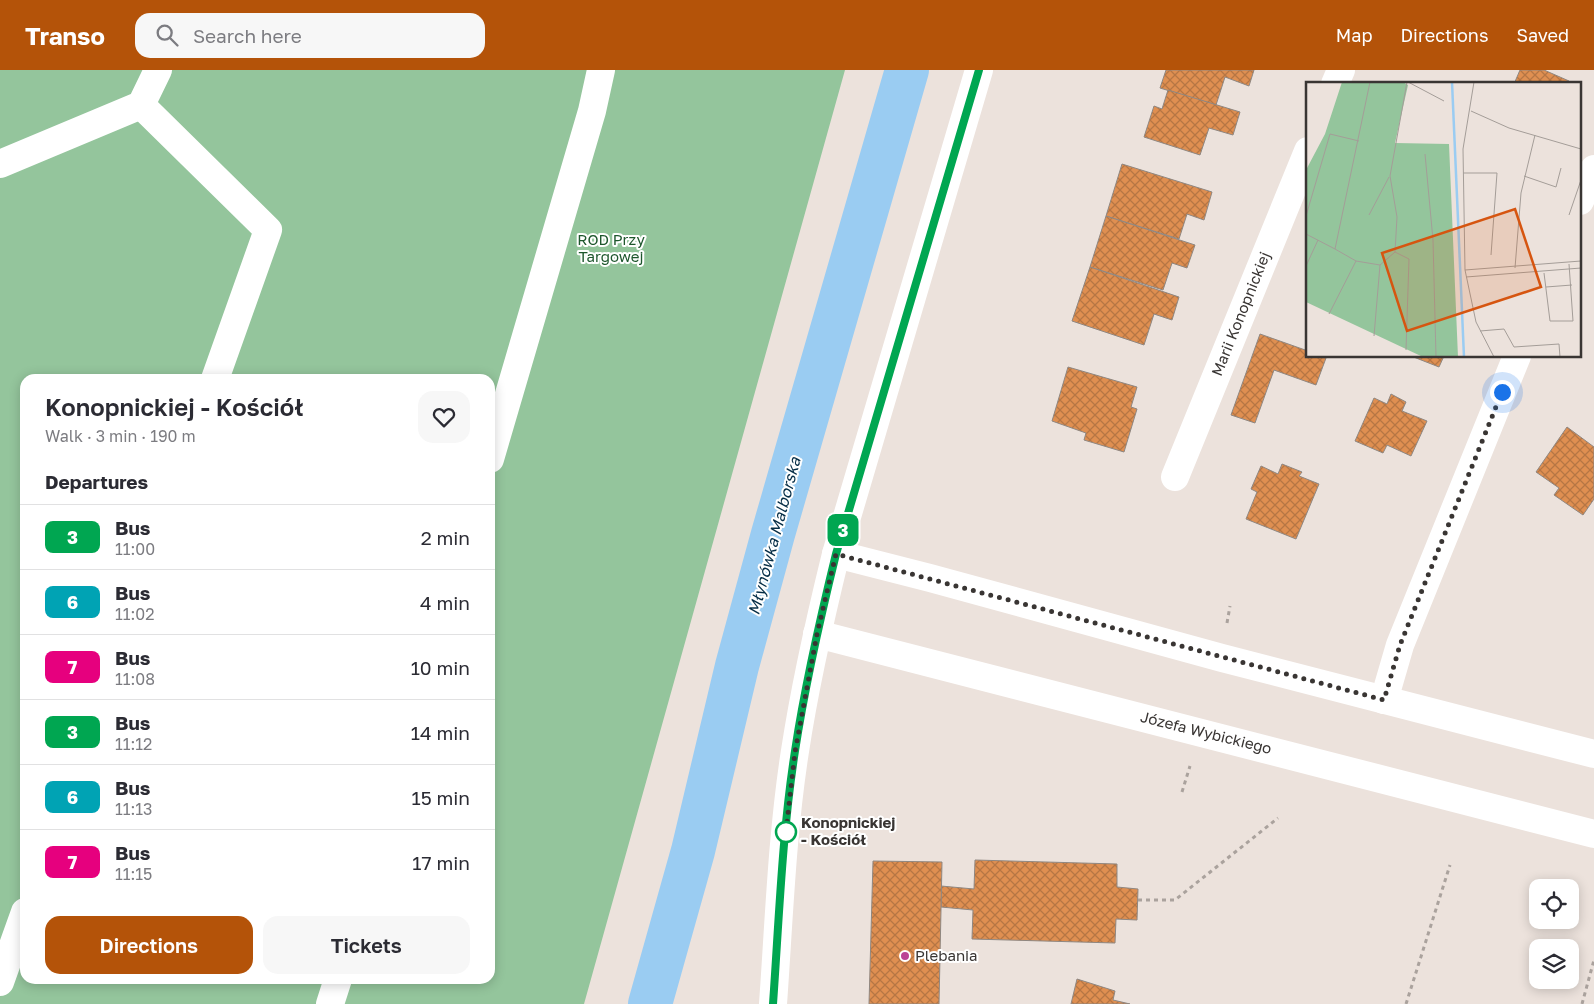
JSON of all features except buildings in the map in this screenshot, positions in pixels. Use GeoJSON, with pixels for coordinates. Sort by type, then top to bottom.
{"type":"FeatureCollection","features":[{"type":"Feature","properties":{"kind":"street"},"geometry":{"type":"LineString","coordinates":[[0,164],[141,105],[158,70]]}},
{"type":"Feature","properties":{"kind":"street"},"geometry":{"type":"LineString","coordinates":[[495,442],[592,111],[602,70]]}},
{"type":"Feature","properties":{"kind":"street"},"geometry":{"type":"LineString","coordinates":[[773,1004],[782,875],[795,752],[817,634],[836,554],[979,70]]}},
{"type":"Feature","properties":{"kind":"street"},"geometry":{"type":"LineString","coordinates":[[1336,82],[1341,70]]}},
{"type":"Feature","properties":{"kind":"street"},"geometry":{"type":"LineString","coordinates":[[141,105],[268,230],[217,374]]}},
{"type":"Feature","properties":{"kind":"street","name":"Marii Konopnickiej"},"geometry":{"type":"LineString","coordinates":[[1175,476],[1306,157]]}},
{"type":"Feature","properties":{"kind":"street"},"geometry":{"type":"LineString","coordinates":[[1582,196],[1594,169]]}},
{"type":"Feature","properties":{"kind":"street"},"geometry":{"type":"LineString","coordinates":[[1384,700],[1400,645],[1516,358]]}},
{"type":"Feature","properties":{"kind":"street"},"geometry":{"type":"LineString","coordinates":[[836,554],[1594,754]]}},
{"type":"Feature","properties":{"kind":"street","name":"Józefa Wybickiego"},"geometry":{"type":"LineString","coordinates":[[817,634],[1594,834]]}},
{"type":"Feature","properties":{"kind":"street"},"geometry":{"type":"LineString","coordinates":[[0,982],[20,926]]}},
{"type":"Feature","properties":{"kind":"street"},"geometry":{"type":"LineString","coordinates":[[330,1004],[336,984]]}},
{"type":"Feature","properties":{"kind":"path"},"geometry":{"type":"LineString","coordinates":[[1138,900],[1175,900],[1278,818]]}},
{"type":"Feature","properties":{"kind":"path"},"geometry":{"type":"LineString","coordinates":[[1406,1004],[1450,865]]}},
{"type":"Feature","properties":{"kind":"path"},"geometry":{"type":"LineString","coordinates":[[1582,1004],[1594,960]]}},
{"type":"Feature","properties":{"kind":"green space","name":"ROD Przy Targowej"},"geometry":{"type":"Polygon","coordinates":[[[0,70],[845,70],[584,1004],[0,1004],[0,70]]]}},
{"type":"Feature","properties":{"kind":"waterway","name":"Młynówka Malborska"},"geometry":{"type":"LineString","coordinates":[[650,1004],[693,851],[737,666],[773,534],[907,70]]}},
{"type":"Feature","properties":{"kind":"bus line","name":"3"},"geometry":{"type":"LineString","coordinates":[[773,1004],[782,875],[795,752],[817,634],[836,554],[979,70]]}},
{"type":"Feature","properties":{"kind":"place","name":"Konopnickiej - Kościół"},"geometry":{"type":"Point","coordinates":[786,832]}},
{"type":"Feature","properties":{"kind":"place","name":"Plebania"},"geometry":{"type":"Point","coordinates":[905,956]}},
{"type":"Feature","properties":{"kind":"route"},"geometry":{"type":"LineString","coordinates":[[786,832],[785,840],[795,752],[817,634],[836,554],[1384,700],[1400,645],[1502,392]]}}]}
